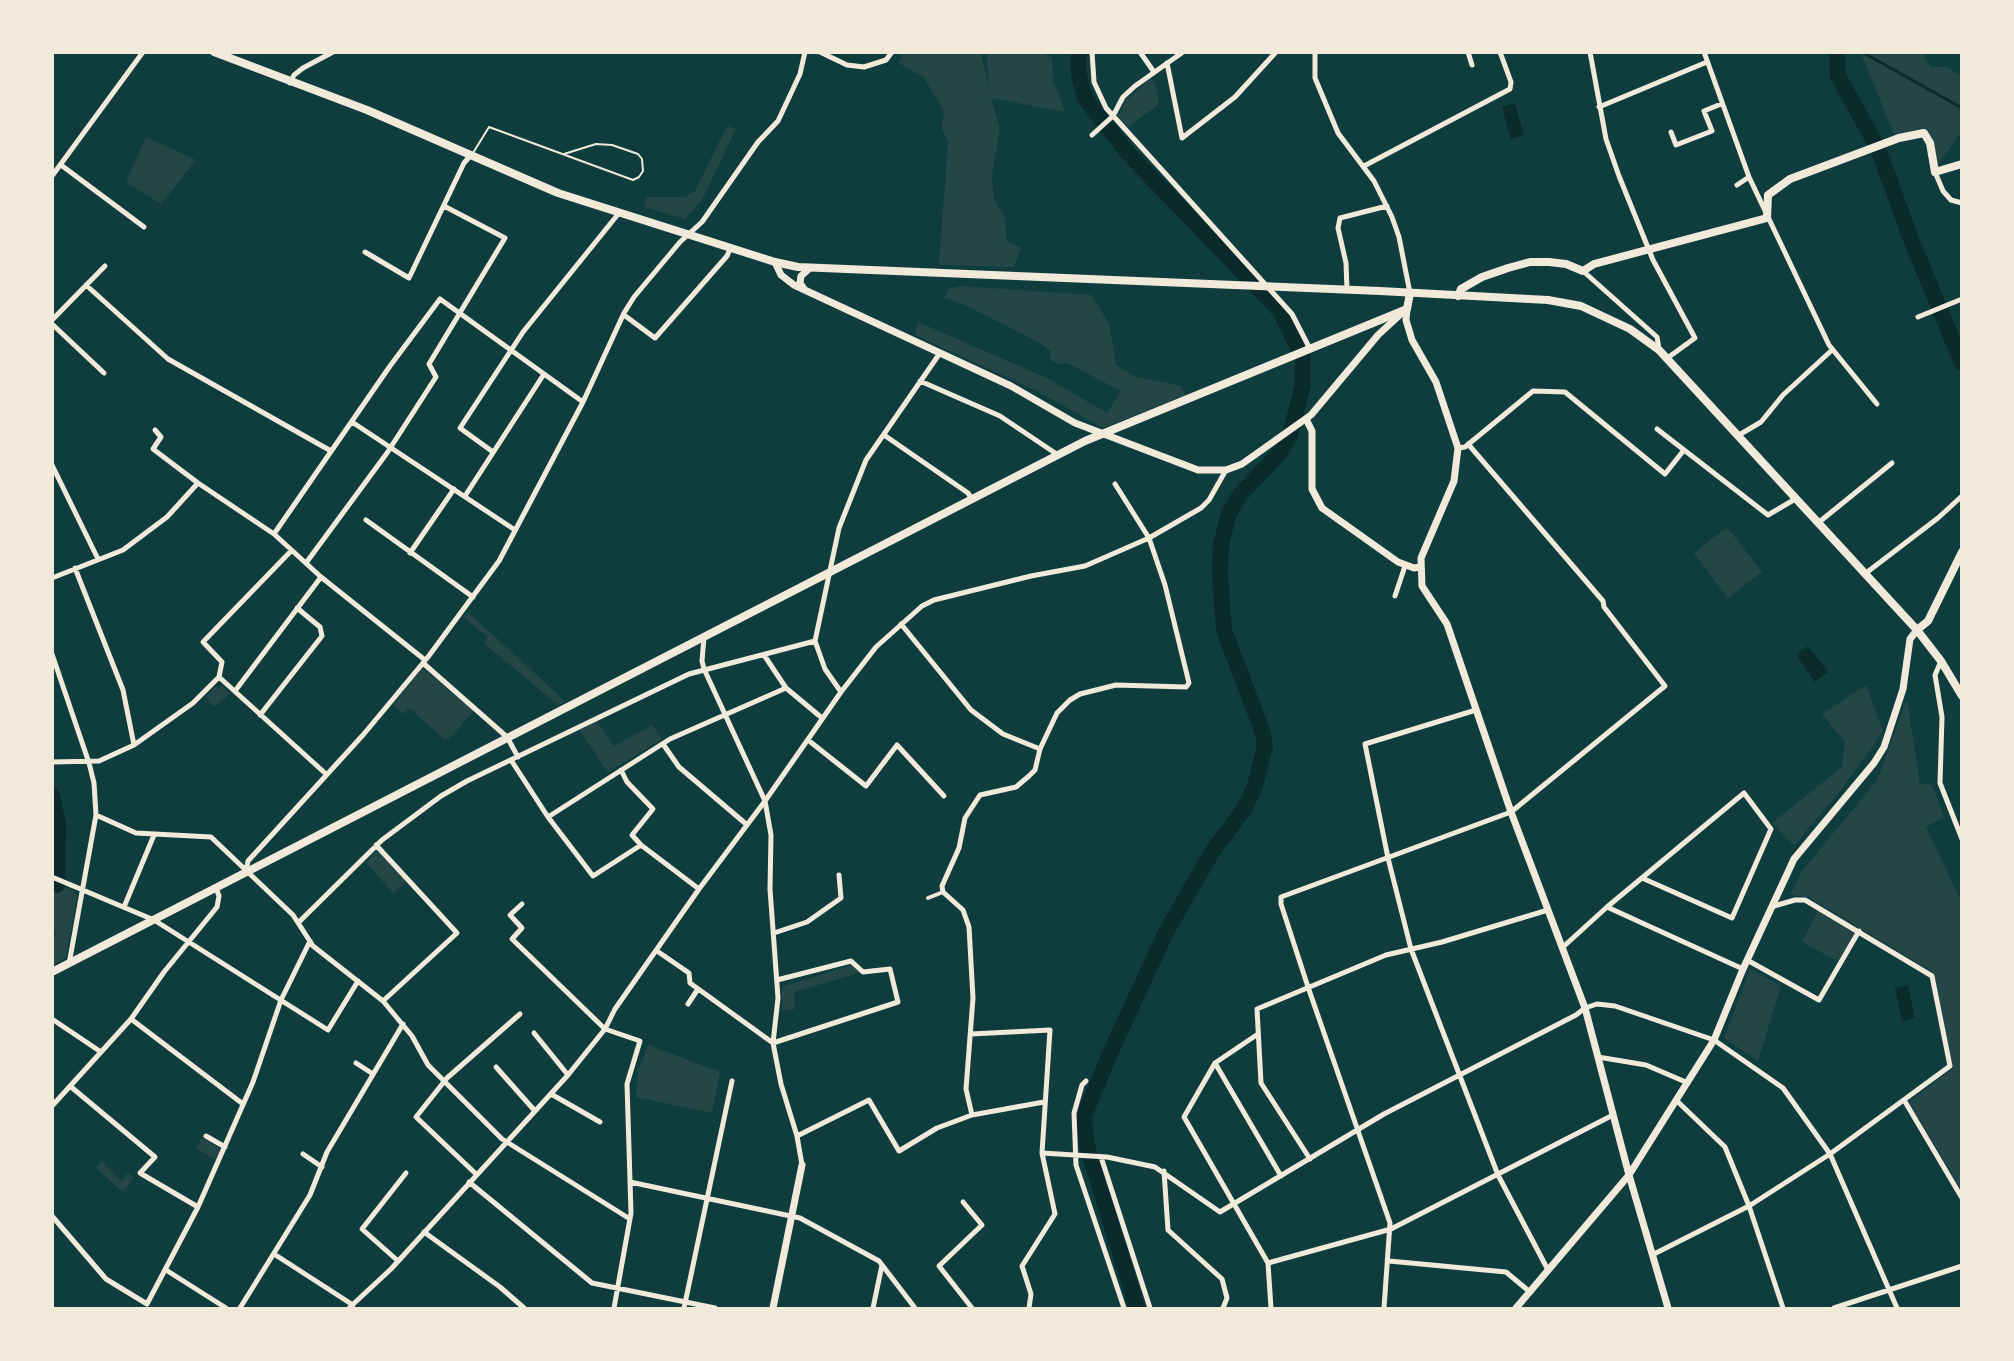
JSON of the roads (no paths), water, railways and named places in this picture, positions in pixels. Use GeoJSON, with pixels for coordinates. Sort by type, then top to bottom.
{"type":"FeatureCollection","features":[{"type":"Feature","properties":{"kind":"main road"},"geometry":{"type":"LineString","coordinates":[[214,52],[367,110],[558,193],[775,262],[810,267],[1548,300],[1581,306],[1630,329],[1659,351],[1917,630],[1941,661],[1962,696]]}},
{"type":"Feature","properties":{"kind":"main road"},"geometry":{"type":"LineString","coordinates":[[1458,296],[1461,289],[1482,277],[1530,262],[1566,264],[1583,271],[1594,264],[1767,218],[1768,195],[1790,179],[1896,139],[1924,133],[1930,143],[1935,172],[1962,164]]}},
{"type":"Feature","properties":{"kind":"main road"},"geometry":{"type":"LineString","coordinates":[[52,972],[1100,434],[1407,309],[1410,293]]}},
{"type":"Feature","properties":{"kind":"main road"},"geometry":{"type":"LineString","coordinates":[[1917,630],[1928,621],[1962,552]]}},
{"type":"Feature","properties":{"kind":"street"},"geometry":{"type":"LineString","coordinates":[[52,176],[143,52]]}},
{"type":"Feature","properties":{"kind":"street"},"geometry":{"type":"LineString","coordinates":[[290,82],[294,75],[303,68],[333,52]]}},
{"type":"Feature","properties":{"kind":"street"},"geometry":{"type":"LineString","coordinates":[[246,872],[248,861],[363,735],[424,662],[499,561],[583,402],[634,297],[680,242],[711,210],[758,142],[778,121],[800,74],[805,52]]}},
{"type":"Feature","properties":{"kind":"street"},"geometry":{"type":"LineString","coordinates":[[820,52],[848,65],[864,67],[886,60],[892,52]]}},
{"type":"Feature","properties":{"kind":"street"},"geometry":{"type":"LineString","coordinates":[[1092,52],[1097,89],[1113,116],[1295,319],[1309,350]]}},
{"type":"Feature","properties":{"kind":"street"},"geometry":{"type":"LineString","coordinates":[[1140,52],[1154,72]]}},
{"type":"Feature","properties":{"kind":"street"},"geometry":{"type":"LineString","coordinates":[[1094,133],[1113,116],[1124,97],[1183,52]]}},
{"type":"Feature","properties":{"kind":"street"},"geometry":{"type":"LineString","coordinates":[[1167,63],[1182,138],[1235,97],[1276,52]]}},
{"type":"Feature","properties":{"kind":"street"},"geometry":{"type":"LineString","coordinates":[[1315,52],[1315,78],[1338,133],[1364,166],[1387,206],[1399,237],[1410,293]]}},
{"type":"Feature","properties":{"kind":"street"},"geometry":{"type":"LineString","coordinates":[[1468,52],[1472,65]]}},
{"type":"Feature","properties":{"kind":"street"},"geometry":{"type":"LineString","coordinates":[[1364,166],[1510,89],[1511,82],[1500,52]]}},
{"type":"Feature","properties":{"kind":"street"},"geometry":{"type":"LineString","coordinates":[[1590,52],[1606,139],[1653,260],[1695,338],[1666,359]]}},
{"type":"Feature","properties":{"kind":"street"},"geometry":{"type":"LineString","coordinates":[[1704,52],[1721,104],[1767,218],[1832,350],[1877,404]]}},
{"type":"Feature","properties":{"kind":"street"},"geometry":{"type":"LineString","coordinates":[[1599,107],[1707,62]]}},
{"type":"Feature","properties":{"kind":"street"},"geometry":{"type":"LineString","coordinates":[[1671,132],[1676,145],[1712,131],[1704,111],[1721,104]]}},
{"type":"Feature","properties":{"kind":"street"},"geometry":{"type":"LineString","coordinates":[[365,252],[409,278],[464,163],[471,155]]}},
{"type":"Feature","properties":{"kind":"street"},"geometry":{"type":"LineString","coordinates":[[61,165],[144,227]]}},
{"type":"Feature","properties":{"kind":"street"},"geometry":{"type":"LineString","coordinates":[[1935,172],[1943,191],[1951,200],[1962,203]]}},
{"type":"Feature","properties":{"kind":"street"},"geometry":{"type":"LineString","coordinates":[[1737,185],[1749,177]]}},
{"type":"Feature","properties":{"kind":"street"},"geometry":{"type":"LineString","coordinates":[[306,563],[390,448],[436,377],[429,364],[505,238],[444,206]]}},
{"type":"Feature","properties":{"kind":"street"},"geometry":{"type":"LineString","coordinates":[[1347,290],[1346,263],[1338,228],[1340,218],[1387,206]]}},
{"type":"Feature","properties":{"kind":"street"},"geometry":{"type":"LineString","coordinates":[[493,452],[460,428],[510,350],[619,213]]}},
{"type":"Feature","properties":{"kind":"street"},"geometry":{"type":"LineString","coordinates":[[624,315],[655,338],[727,256],[731,247]]}},
{"type":"Feature","properties":{"kind":"street"},"geometry":{"type":"LineString","coordinates":[[775,262],[787,280],[804,290],[1011,386],[1075,423],[1192,469],[1226,470],[1242,464],[1303,421],[1325,400],[1378,335],[1407,309]]}},
{"type":"Feature","properties":{"kind":"street"},"geometry":{"type":"LineString","coordinates":[[104,373],[52,322],[105,266]]}},
{"type":"Feature","properties":{"kind":"street"},"geometry":{"type":"LineString","coordinates":[[804,290],[800,283],[801,276],[810,267]]}},
{"type":"Feature","properties":{"kind":"street"},"geometry":{"type":"LineString","coordinates":[[1583,271],[1657,337],[1659,351]]}},
{"type":"Feature","properties":{"kind":"street"},"geometry":{"type":"LineString","coordinates":[[86,285],[168,359],[331,451]]}},
{"type":"Feature","properties":{"kind":"street"},"geometry":{"type":"LineString","coordinates":[[274,534],[440,300],[583,402]]}},
{"type":"Feature","properties":{"kind":"street"},"geometry":{"type":"LineString","coordinates":[[1919,316],[1959,301]]}},
{"type":"Feature","properties":{"kind":"street"},"geometry":{"type":"LineString","coordinates":[[1407,309],[1406,320],[1412,340],[1436,382],[1458,448],[1454,481],[1423,549],[1419,567],[1426,595],[1447,624],[1511,812],[1585,1008],[1629,1176],[1668,1308]]}},
{"type":"Feature","properties":{"kind":"street"},"geometry":{"type":"LineString","coordinates":[[1371,324],[1378,328],[1378,335]]}},
{"type":"Feature","properties":{"kind":"street"},"geometry":{"type":"LineString","coordinates":[[1739,435],[1761,422],[1783,395],[1832,350]]}},
{"type":"Feature","properties":{"kind":"street"},"geometry":{"type":"LineString","coordinates":[[841,692],[825,669],[815,641],[828,573],[848,504],[866,460],[940,353]]}},
{"type":"Feature","properties":{"kind":"street"},"geometry":{"type":"LineString","coordinates":[[465,496],[544,374]]}},
{"type":"Feature","properties":{"kind":"street"},"geometry":{"type":"LineString","coordinates":[[920,381],[1000,416],[1058,455]]}},
{"type":"Feature","properties":{"kind":"street"},"geometry":{"type":"LineString","coordinates":[[1458,448],[1468,444],[1533,391],[1565,392],[1665,474],[1684,450]]}},
{"type":"Feature","properties":{"kind":"street"},"geometry":{"type":"LineString","coordinates":[[1303,421],[1312,431],[1311,482],[1318,502],[1370,544],[1405,566],[1419,567]]}},
{"type":"Feature","properties":{"kind":"street"},"geometry":{"type":"LineString","coordinates":[[352,422],[515,530]]}},
{"type":"Feature","properties":{"kind":"street"},"geometry":{"type":"LineString","coordinates":[[1657,429],[1768,515],[1797,498]]}},
{"type":"Feature","properties":{"kind":"street"},"geometry":{"type":"LineString","coordinates":[[155,430],[161,437],[153,449],[198,483],[274,534],[321,577],[424,662],[507,737],[518,757]]}},
{"type":"Feature","properties":{"kind":"street"},"geometry":{"type":"LineString","coordinates":[[884,435],[959,486],[972,499]]}},
{"type":"Feature","properties":{"kind":"street"},"geometry":{"type":"LineString","coordinates":[[1384,1308],[1391,1229],[1308,987],[1281,904],[1281,897],[1511,812],[1665,686],[1604,607],[1603,601],[1468,444]]}},
{"type":"Feature","properties":{"kind":"street"},"geometry":{"type":"LineString","coordinates":[[1818,522],[1892,463]]}},
{"type":"Feature","properties":{"kind":"street"},"geometry":{"type":"LineString","coordinates":[[52,465],[98,559]]}},
{"type":"Feature","properties":{"kind":"street"},"geometry":{"type":"LineString","coordinates":[[274,1254],[351,1307],[398,1261],[551,1094],[605,1029],[699,889],[876,647],[901,624],[934,600],[1031,576],[1085,566],[1149,538],[1201,508],[1209,500],[1226,470]]}},
{"type":"Feature","properties":{"kind":"street"},"geometry":{"type":"LineString","coordinates":[[52,578],[123,550],[146,535],[167,517],[198,483]]}},
{"type":"Feature","properties":{"kind":"street"},"geometry":{"type":"LineString","coordinates":[[943,892],[944,879],[959,848],[965,818],[974,800],[980,795],[1016,787],[1029,777],[1035,770],[1040,748],[1060,708],[1080,694],[1116,685],[1186,687],[1189,683],[1165,585],[1149,538],[1115,484]]}},
{"type":"Feature","properties":{"kind":"street"},"geometry":{"type":"LineString","coordinates":[[410,552],[454,489]]}},
{"type":"Feature","properties":{"kind":"street"},"geometry":{"type":"LineString","coordinates":[[1866,573],[1938,518],[1962,496]]}},
{"type":"Feature","properties":{"kind":"street"},"geometry":{"type":"LineString","coordinates":[[366,520],[473,597]]}},
{"type":"Feature","properties":{"kind":"street"},"geometry":{"type":"LineString","coordinates":[[52,762],[89,763],[134,745],[193,703],[219,677],[222,662],[203,642],[291,551]]}},
{"type":"Feature","properties":{"kind":"street"},"geometry":{"type":"LineString","coordinates":[[1395,596],[1405,566]]}},
{"type":"Feature","properties":{"kind":"street"},"geometry":{"type":"LineString","coordinates":[[75,568],[123,690],[134,745]]}},
{"type":"Feature","properties":{"kind":"street"},"geometry":{"type":"LineString","coordinates":[[235,690],[321,577]]}},
{"type":"Feature","properties":{"kind":"street"},"geometry":{"type":"LineString","coordinates":[[260,715],[322,636],[320,627],[297,608]]}},
{"type":"Feature","properties":{"kind":"street"},"geometry":{"type":"LineString","coordinates":[[901,624],[971,710],[1003,734],[1040,748]]}},
{"type":"Feature","properties":{"kind":"street"},"geometry":{"type":"LineString","coordinates":[[1516,1308],[1629,1176],[1714,1040],[1743,969],[1794,859],[1874,763],[1884,747],[1903,689],[1910,639],[1917,630]]}},
{"type":"Feature","properties":{"kind":"street"},"geometry":{"type":"LineString","coordinates":[[704,637],[702,662],[704,669],[765,801],[771,835],[770,889],[778,998],[773,1043],[781,1084],[797,1136],[802,1165],[772,1308]]}},
{"type":"Feature","properties":{"kind":"street"},"geometry":{"type":"LineString","coordinates":[[299,922],[376,846],[441,796],[511,760],[704,669],[815,641]]}},
{"type":"Feature","properties":{"kind":"street"},"geometry":{"type":"LineString","coordinates":[[52,654],[89,763],[94,783],[96,814],[69,964]]}},
{"type":"Feature","properties":{"kind":"street"},"geometry":{"type":"LineString","coordinates":[[764,655],[786,688],[822,718]]}},
{"type":"Feature","properties":{"kind":"street"},"geometry":{"type":"LineString","coordinates":[[1941,661],[1935,675],[1943,723],[1940,783],[1962,839]]}},
{"type":"Feature","properties":{"kind":"street"},"geometry":{"type":"LineString","coordinates":[[219,677],[326,774]]}},
{"type":"Feature","properties":{"kind":"street"},"geometry":{"type":"LineString","coordinates":[[548,817],[663,744],[726,713],[786,688]]}},
{"type":"Feature","properties":{"kind":"street"},"geometry":{"type":"LineString","coordinates":[[1476,710],[1365,744],[1388,858],[1411,949],[1498,1175],[1548,1270]]}},
{"type":"Feature","properties":{"kind":"street"},"geometry":{"type":"LineString","coordinates":[[807,740],[866,786],[897,745],[944,796]]}},
{"type":"Feature","properties":{"kind":"street"},"geometry":{"type":"LineString","coordinates":[[663,744],[679,767],[746,824]]}},
{"type":"Feature","properties":{"kind":"street"},"geometry":{"type":"LineString","coordinates":[[511,760],[548,817],[593,876],[641,844]]}},
{"type":"Feature","properties":{"kind":"street"},"geometry":{"type":"LineString","coordinates":[[621,770],[627,782],[653,808],[632,835],[699,889]]}},
{"type":"Feature","properties":{"kind":"street"},"geometry":{"type":"LineString","coordinates":[[1563,947],[1607,907],[1744,793],[1771,829],[1732,918],[1642,878]]}},
{"type":"Feature","properties":{"kind":"street"},"geometry":{"type":"LineString","coordinates":[[96,814],[136,833],[211,837],[299,922],[310,941],[383,1001],[403,1024],[428,1065],[507,1141],[630,1219]]}},
{"type":"Feature","properties":{"kind":"street"},"geometry":{"type":"LineString","coordinates":[[124,907],[153,835]]}},
{"type":"Feature","properties":{"kind":"street"},"geometry":{"type":"LineString","coordinates":[[376,846],[457,933],[383,1001]]}},
{"type":"Feature","properties":{"kind":"street"},"geometry":{"type":"LineString","coordinates":[[774,933],[807,922],[842,898],[839,875]]}},
{"type":"Feature","properties":{"kind":"street"},"geometry":{"type":"LineString","coordinates":[[56,878],[154,920],[328,1030],[358,981]]}},
{"type":"Feature","properties":{"kind":"street"},"geometry":{"type":"LineString","coordinates":[[52,1106],[131,1020],[164,972],[217,907],[219,897],[216,888]]}},
{"type":"Feature","properties":{"kind":"street"},"geometry":{"type":"LineString","coordinates":[[928,898],[943,892]]}},
{"type":"Feature","properties":{"kind":"street"},"geometry":{"type":"LineString","coordinates":[[943,892],[963,910],[969,927],[973,998],[966,1089],[972,1115]]}},
{"type":"Feature","properties":{"kind":"street"},"geometry":{"type":"LineString","coordinates":[[1652,1255],[1749,1206],[1830,1154],[1950,1066],[1932,976],[1805,900],[1795,900],[1774,906]]}},
{"type":"Feature","properties":{"kind":"street"},"geometry":{"type":"LineString","coordinates":[[522,904],[510,915],[522,928],[512,939],[605,1029],[640,1041],[627,1084],[630,1219],[614,1308]]}},
{"type":"Feature","properties":{"kind":"street"},"geometry":{"type":"LineString","coordinates":[[1607,907],[1743,969]]}},
{"type":"Feature","properties":{"kind":"street"},"geometry":{"type":"LineString","coordinates":[[1310,1159],[1261,1083],[1257,1009],[1386,955],[1548,910]]}},
{"type":"Feature","properties":{"kind":"street"},"geometry":{"type":"LineString","coordinates":[[1747,960],[1819,1000],[1859,931]]}},
{"type":"Feature","properties":{"kind":"street"},"geometry":{"type":"LineString","coordinates":[[52,1216],[106,1279],[147,1304],[198,1207],[225,1147],[281,1000],[310,941]]}},
{"type":"Feature","properties":{"kind":"street"},"geometry":{"type":"LineString","coordinates":[[657,951],[689,973],[690,983],[773,1043]]}},
{"type":"Feature","properties":{"kind":"street"},"geometry":{"type":"LineString","coordinates":[[773,1043],[898,1002],[890,969],[863,972],[851,961],[777,980]]}},
{"type":"Feature","properties":{"kind":"street"},"geometry":{"type":"LineString","coordinates":[[688,1004],[698,989]]}},
{"type":"Feature","properties":{"kind":"street"},"geometry":{"type":"LineString","coordinates":[[1042,1153],[1078,1154],[1155,1167],[1164,1171],[1217,1212],[1358,1130],[1576,1016],[1585,1008],[1597,1004],[1615,1006],[1714,1040],[1783,1088],[1830,1154],[1897,1308]]}},
{"type":"Feature","properties":{"kind":"street"},"geometry":{"type":"LineString","coordinates":[[476,1174],[416,1117],[444,1082],[520,1014]]}},
{"type":"Feature","properties":{"kind":"street"},"geometry":{"type":"LineString","coordinates":[[52,1019],[101,1052]]}},
{"type":"Feature","properties":{"kind":"street"},"geometry":{"type":"LineString","coordinates":[[131,1020],[243,1104]]}},
{"type":"Feature","properties":{"kind":"street"},"geometry":{"type":"LineString","coordinates":[[240,1308],[310,1195],[321,1167],[403,1024]]}},
{"type":"Feature","properties":{"kind":"street"},"geometry":{"type":"LineString","coordinates":[[971,1034],[1050,1030],[1042,1153],[1055,1214],[1022,1266],[1031,1294],[1029,1308]]}},
{"type":"Feature","properties":{"kind":"street"},"geometry":{"type":"LineString","coordinates":[[534,1033],[568,1075]]}},
{"type":"Feature","properties":{"kind":"street"},"geometry":{"type":"LineString","coordinates":[[1258,1034],[1215,1064],[1184,1117],[1268,1263],[1271,1308]]}},
{"type":"Feature","properties":{"kind":"street"},"geometry":{"type":"LineString","coordinates":[[1598,1057],[1646,1065],[1688,1083]]}},
{"type":"Feature","properties":{"kind":"street"},"geometry":{"type":"LineString","coordinates":[[356,1063],[373,1074]]}},
{"type":"Feature","properties":{"kind":"street"},"geometry":{"type":"LineString","coordinates":[[1215,1064],[1281,1176]]}},
{"type":"Feature","properties":{"kind":"street"},"geometry":{"type":"LineString","coordinates":[[496,1067],[535,1111]]}},
{"type":"Feature","properties":{"kind":"street"},"geometry":{"type":"LineString","coordinates":[[685,1305],[732,1081]]}},
{"type":"Feature","properties":{"kind":"street"},"geometry":{"type":"LineString","coordinates":[[1086,1081],[1082,1085],[1074,1113],[1078,1154],[1076,1165],[1124,1308]]}},
{"type":"Feature","properties":{"kind":"street"},"geometry":{"type":"LineString","coordinates":[[70,1086],[154,1157],[141,1173],[198,1207]]}},
{"type":"Feature","properties":{"kind":"street"},"geometry":{"type":"LineString","coordinates":[[551,1094],[600,1122]]}},
{"type":"Feature","properties":{"kind":"street"},"geometry":{"type":"LineString","coordinates":[[797,1136],[869,1100],[899,1151],[937,1128],[972,1115],[1044,1102]]}},
{"type":"Feature","properties":{"kind":"street"},"geometry":{"type":"LineString","coordinates":[[1904,1100],[1961,1198]]}},
{"type":"Feature","properties":{"kind":"street"},"geometry":{"type":"LineString","coordinates":[[1677,1101],[1725,1147],[1749,1206],[1783,1308]]}},
{"type":"Feature","properties":{"kind":"street"},"geometry":{"type":"LineString","coordinates":[[1268,1263],[1391,1229],[1613,1115]]}},
{"type":"Feature","properties":{"kind":"street"},"geometry":{"type":"LineString","coordinates":[[206,1136],[225,1147]]}},
{"type":"Feature","properties":{"kind":"street"},"geometry":{"type":"LineString","coordinates":[[303,1154],[321,1167]]}},
{"type":"Feature","properties":{"kind":"street"},"geometry":{"type":"LineString","coordinates":[[1099,1157],[1150,1308]]}},
{"type":"Feature","properties":{"kind":"street"},"geometry":{"type":"LineString","coordinates":[[1164,1171],[1168,1230],[1222,1279],[1227,1298],[1223,1308]]}},
{"type":"Feature","properties":{"kind":"street"},"geometry":{"type":"LineString","coordinates":[[398,1261],[362,1229],[406,1173]]}},
{"type":"Feature","properties":{"kind":"street"},"geometry":{"type":"LineString","coordinates":[[469,1182],[592,1283],[685,1305],[715,1308]]}},
{"type":"Feature","properties":{"kind":"street"},"geometry":{"type":"LineString","coordinates":[[630,1182],[792,1215],[858,1249],[882,1265],[915,1308]]}},
{"type":"Feature","properties":{"kind":"street"},"geometry":{"type":"LineString","coordinates":[[963,1202],[982,1226],[939,1266],[972,1308]]}},
{"type":"Feature","properties":{"kind":"street"},"geometry":{"type":"LineString","coordinates":[[424,1232],[500,1287],[524,1308]]}},
{"type":"Feature","properties":{"kind":"street"},"geometry":{"type":"LineString","coordinates":[[1389,1262],[1506,1272],[1530,1292]]}},
{"type":"Feature","properties":{"kind":"street"},"geometry":{"type":"LineString","coordinates":[[873,1308],[882,1265]]}},
{"type":"Feature","properties":{"kind":"street"},"geometry":{"type":"LineString","coordinates":[[1834,1308],[1962,1266]]}},
{"type":"Feature","properties":{"kind":"street"},"geometry":{"type":"LineString","coordinates":[[166,1270],[226,1308]]}},
{"type":"Feature","properties":{"kind":"lane"},"geometry":{"type":"LineString","coordinates":[[471,155],[489,127],[633,180],[639,177],[644,165],[638,154],[628,149],[596,144],[564,154]]}},
{"type":"Feature","properties":{"kind":"waterway"},"geometry":{"type":"LineString","coordinates":[[1079,52],[1079,75],[1085,98],[1127,152],[1280,311],[1303,358],[1303,385],[1289,438],[1278,455],[1240,495],[1229,513],[1221,545],[1220,574],[1224,630],[1263,733],[1265,746],[1255,786],[1244,809],[1212,852],[1166,932],[1084,1116],[1087,1146],[1137,1308]]}},
{"type":"Feature","properties":{"kind":"waterway"},"geometry":{"type":"LineString","coordinates":[[1837,52],[1838,76],[1878,148],[1910,237],[1962,363]]}},
{"type":"Feature","properties":{"kind":"waterway"},"geometry":{"type":"LineString","coordinates":[[1862,52],[1962,108]]}},
{"type":"Feature","properties":{"kind":"waterway"},"geometry":{"type":"LineString","coordinates":[[52,795],[58,825],[57,885]]}}]}
